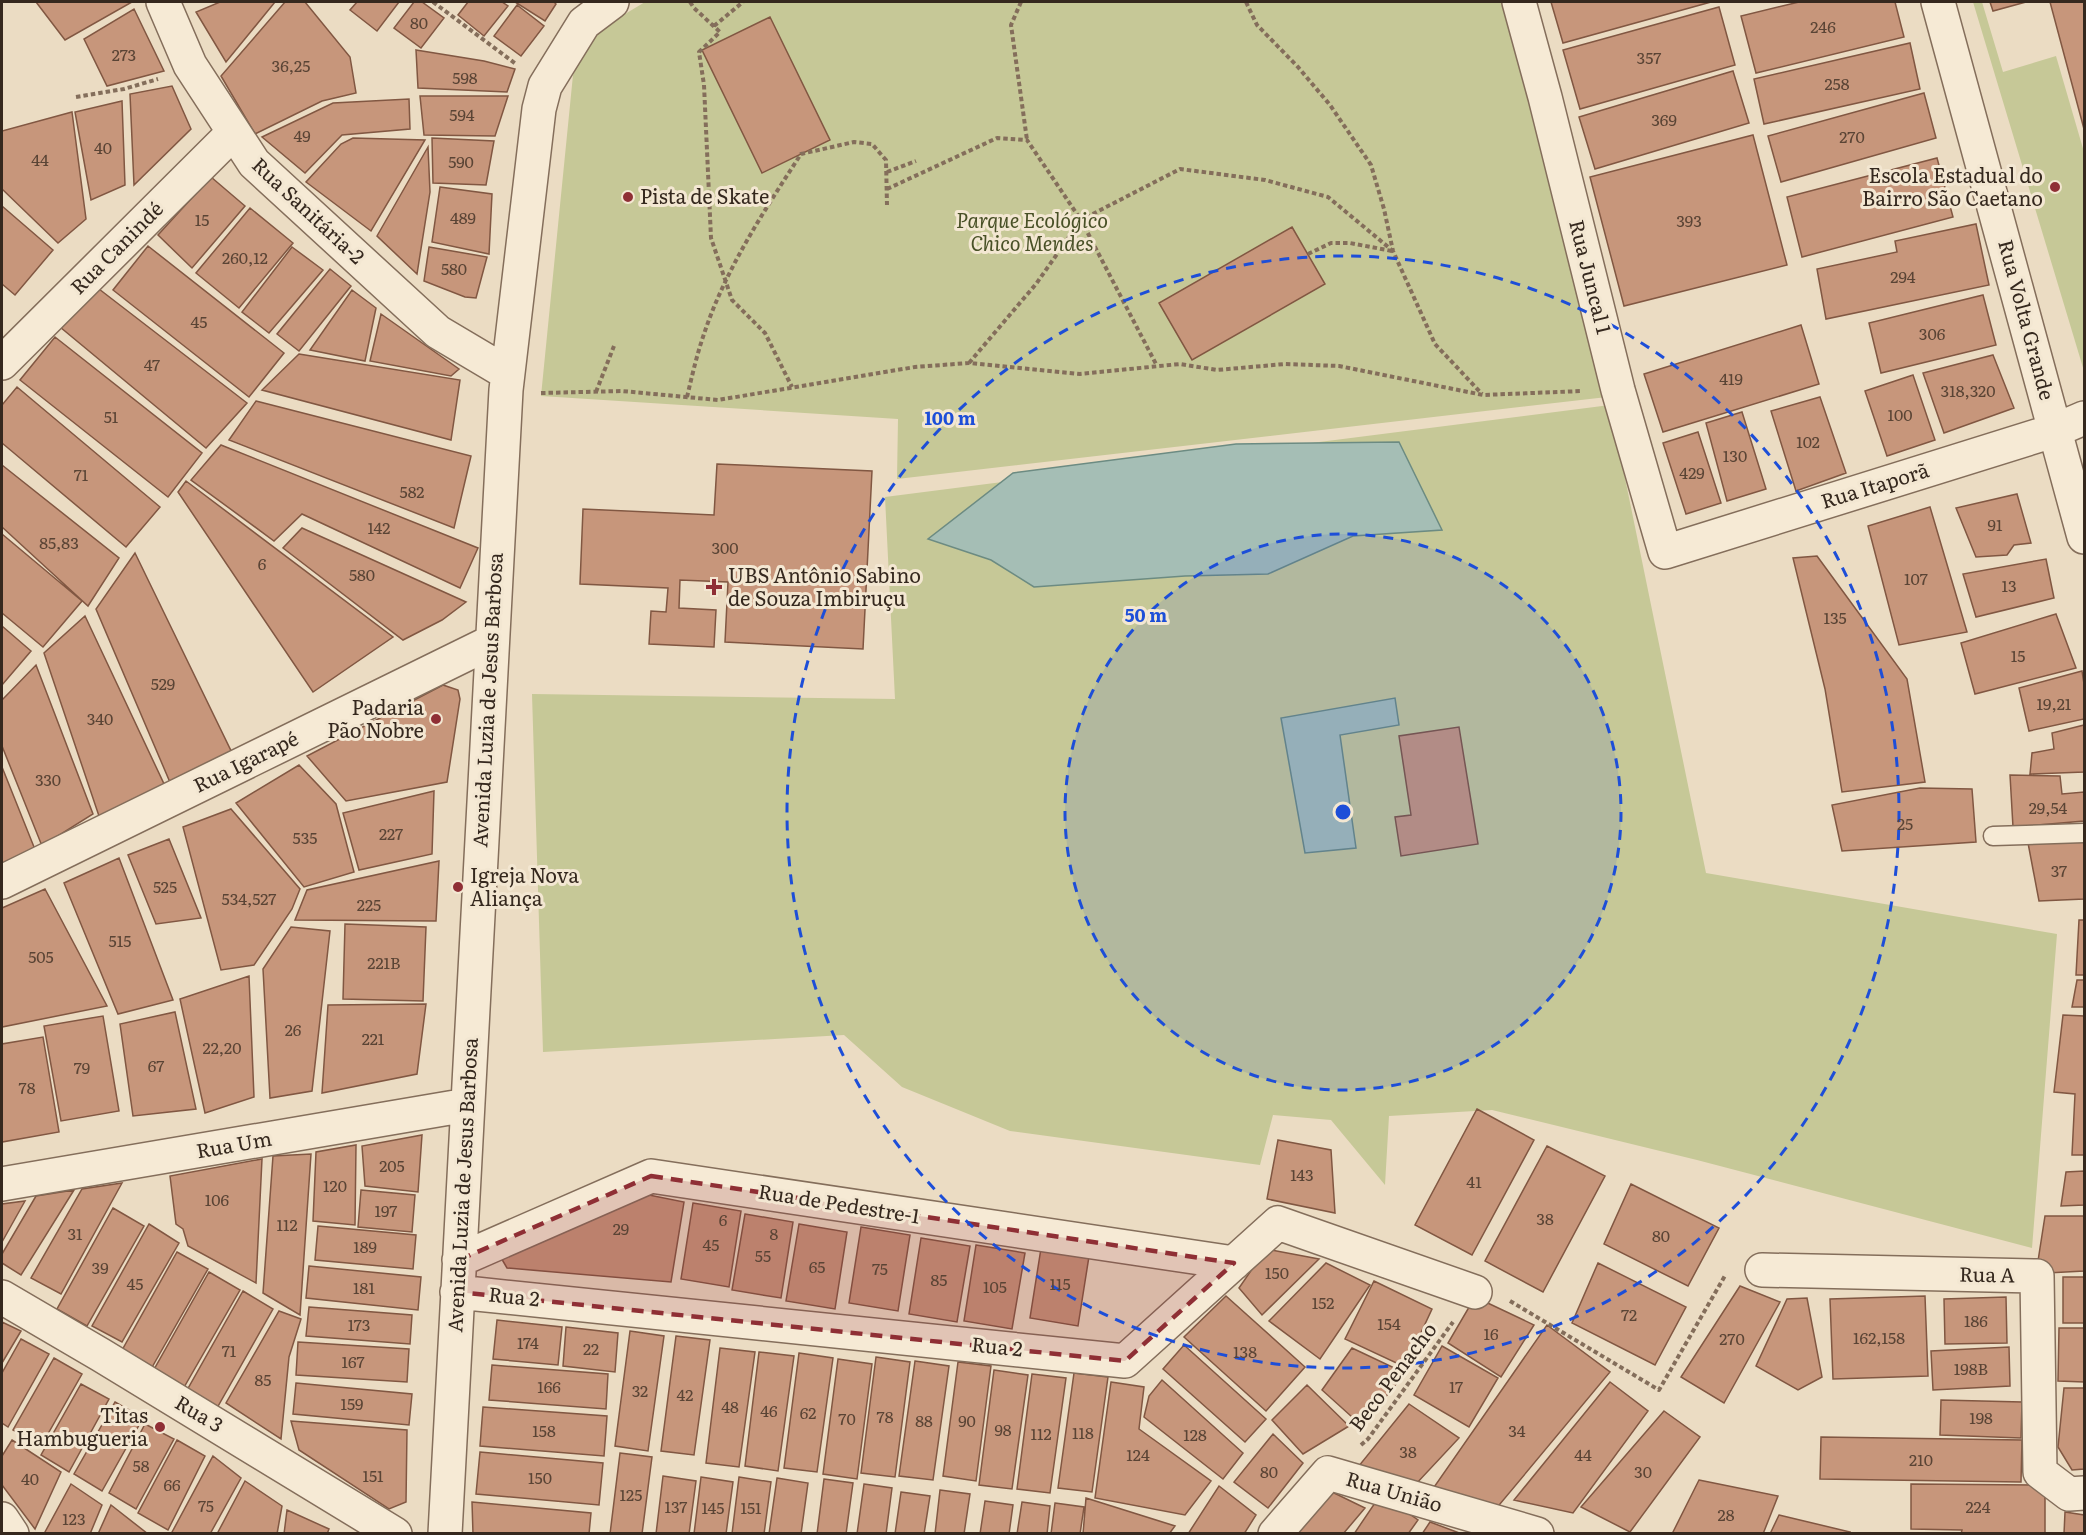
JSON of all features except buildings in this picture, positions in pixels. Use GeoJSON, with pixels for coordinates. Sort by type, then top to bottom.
{"type":"FeatureCollection","features":[{"type":"Feature","properties":{"kind":"street","name":"Rua Sanitária-2"},"geometry":{"type":"LineString","coordinates":[[163,2],[193,70],[254,163],[438,332],[506,382]]}},
{"type":"Feature","properties":{"kind":"street","name":"Avenida Luzia de Jesus Barbosa"},"geometry":{"type":"LineString","coordinates":[[445,1533],[506,382],[538,121],[545,86],[584,23],[612,2]]}},
{"type":"Feature","properties":{"kind":"street","name":"Rua Juncal 1"},"geometry":{"type":"LineString","coordinates":[[1519,2],[1618,390],[1665,552]]}},
{"type":"Feature","properties":{"kind":"street","name":"Rua Volta Grande"},"geometry":{"type":"LineString","coordinates":[[1938,2],[2070,424],[2085,537]]}},
{"type":"Feature","properties":{"kind":"street","name":"Rua Canindé"},"geometry":{"type":"LineString","coordinates":[[2,363],[233,133]]}},
{"type":"Feature","properties":{"kind":"street","name":"Rua Itaporã"},"geometry":{"type":"LineString","coordinates":[[1665,552],[2070,424]]}},
{"type":"Feature","properties":{"kind":"street","name":"Rua Igarapé"},"geometry":{"type":"LineString","coordinates":[[2,882],[491,642]]}},
{"type":"Feature","properties":{"kind":"street","name":"Rua Um"},"geometry":{"type":"LineString","coordinates":[[2,1184],[467,1105]]}},
{"type":"Feature","properties":{"kind":"street","name":"Rua de Pedestre-1"},"geometry":{"type":"LineString","coordinates":[[458,1276],[651,1176],[1234,1263]]}},
{"type":"Feature","properties":{"kind":"street","name":"Rua 2"},"geometry":{"type":"LineString","coordinates":[[458,1276],[1125,1360],[1278,1223],[1475,1292]]}},
{"type":"Feature","properties":{"kind":"street","name":"Rua A"},"geometry":{"type":"LineString","coordinates":[[1762,1270],[2037,1276],[2040,1472],[2069,1494],[2085,1493]]}},
{"type":"Feature","properties":{"kind":"street","name":"Rua 3"},"geometry":{"type":"LineString","coordinates":[[2,1297],[395,1533]]}},
{"type":"Feature","properties":{"kind":"street","name":"Rua União"},"geometry":{"type":"LineString","coordinates":[[1275,1533],[1328,1473],[1537,1533]]}},
{"type":"Feature","properties":{"kind":"street"},"geometry":{"type":"LineString","coordinates":[[2,1519],[12,1533]]}},
{"type":"Feature","properties":{"kind":"lane"},"geometry":{"type":"LineString","coordinates":[[1993,836],[2085,833]]}},
{"type":"Feature","properties":{"kind":"path"},"geometry":{"type":"LineString","coordinates":[[433,2],[545,86]]}},
{"type":"Feature","properties":{"kind":"path"},"geometry":{"type":"LineString","coordinates":[[690,2],[720,32],[699,52],[704,96],[711,238],[732,300],[765,333],[792,387]]}},
{"type":"Feature","properties":{"kind":"path"},"geometry":{"type":"LineString","coordinates":[[714,26],[743,2]]}},
{"type":"Feature","properties":{"kind":"path"},"geometry":{"type":"LineString","coordinates":[[1021,2],[1011,25],[1028,140],[1081,220],[1157,366]]}},
{"type":"Feature","properties":{"kind":"path"},"geometry":{"type":"LineString","coordinates":[[1246,2],[1257,25],[1298,67],[1330,105],[1371,165],[1393,251],[1435,344],[1483,395]]}},
{"type":"Feature","properties":{"kind":"path"},"geometry":{"type":"LineString","coordinates":[[76,97],[124,89],[193,70]]}},
{"type":"Feature","properties":{"kind":"path"},"geometry":{"type":"LineString","coordinates":[[887,189],[997,138],[1028,140]]}},
{"type":"Feature","properties":{"kind":"path"},"geometry":{"type":"LineString","coordinates":[[687,397],[704,333],[726,282],[801,154],[854,142],[872,144],[886,160],[887,205]]}},
{"type":"Feature","properties":{"kind":"path"},"geometry":{"type":"LineString","coordinates":[[887,172],[916,161]]}},
{"type":"Feature","properties":{"kind":"path"},"geometry":{"type":"LineString","coordinates":[[969,363],[1036,284],[1081,220],[1180,169],[1264,180],[1328,197],[1393,251]]}},
{"type":"Feature","properties":{"kind":"path"},"geometry":{"type":"LineString","coordinates":[[1308,254],[1331,243],[1350,243],[1393,251]]}},
{"type":"Feature","properties":{"kind":"path"},"geometry":{"type":"LineString","coordinates":[[596,392],[614,346]]}},
{"type":"Feature","properties":{"kind":"path"},"geometry":{"type":"LineString","coordinates":[[506,382],[555,394],[622,391],[718,399],[915,367],[969,363],[1080,374],[1180,364],[1216,370],[1285,364],[1339,366],[1483,395],[1618,390]]}},
{"type":"Feature","properties":{"kind":"path"},"geometry":{"type":"LineString","coordinates":[[1475,1292],[1497,1294],[1659,1390],[1725,1274],[1762,1270]]}},
{"type":"Feature","properties":{"kind":"path","name":"Beco Penacho"},"geometry":{"type":"LineString","coordinates":[[1328,1473],[1368,1439],[1475,1292]]}},
{"type":"Feature","properties":{"kind":"highlighted area"},"geometry":{"type":"Polygon","coordinates":[[[651,1176],[1234,1263],[1125,1361],[457,1292],[459,1260],[651,1176]]]}},
{"type":"Feature","properties":{"kind":"green space","name":"Parque Ecológico Chico Mendes"},"geometry":{"type":"Polygon","coordinates":[[[645,2],[1505,2],[1607,397],[897,479],[898,419],[541,396],[573,75],[595,32],[645,2]]]}},
{"type":"Feature","properties":{"kind":"green space","name":"Escola Estadual do Bairro São Caetano"},"geometry":{"type":"Polygon","coordinates":[[[1973,2],[1982,2],[2003,72],[2056,56],[2084,152],[2084,371],[1973,2]]]}},
{"type":"Feature","properties":{"kind":"green space"},"geometry":{"type":"Polygon","coordinates":[[[1610,405],[1706,873],[2057,934],[2032,1248],[1697,1160],[1492,1110],[1389,1116],[1385,1185],[1331,1120],[1273,1115],[1260,1165],[1010,1131],[902,1087],[844,1035],[543,1052],[532,694],[895,699],[885,497],[1610,405]]]}},
{"type":"Feature","properties":{"kind":"water"},"geometry":{"type":"Polygon","coordinates":[[[1399,442],[1442,530],[1353,536],[1268,574],[1185,576],[1034,587],[991,560],[928,539],[1013,473],[1236,444],[1399,442]]]}},
{"type":"Feature","properties":{"kind":"water"},"geometry":{"type":"Polygon","coordinates":[[[1395,698],[1399,725],[1340,735],[1356,848],[1305,853],[1281,718],[1395,698]]]}},
{"type":"Feature","properties":{"kind":"place","name":"Escola Estadual do Bairro São Caetano"},"geometry":{"type":"Point","coordinates":[2055,187]}},
{"type":"Feature","properties":{"kind":"place","name":"Pista de Skate"},"geometry":{"type":"Point","coordinates":[628,197]}},
{"type":"Feature","properties":{"kind":"place","name":"UBS Antônio Sabino de Souza Imbiruçu"},"geometry":{"type":"Point","coordinates":[714,587]}},
{"type":"Feature","properties":{"kind":"place","name":"Padaria Pão Nobre"},"geometry":{"type":"Point","coordinates":[436,719]}},
{"type":"Feature","properties":{"kind":"place","name":"Igreja Nova Aliança"},"geometry":{"type":"Point","coordinates":[458,887]}},
{"type":"Feature","properties":{"kind":"place","name":"Titas Hambugueria"},"geometry":{"type":"Point","coordinates":[160,1427]}}]}
